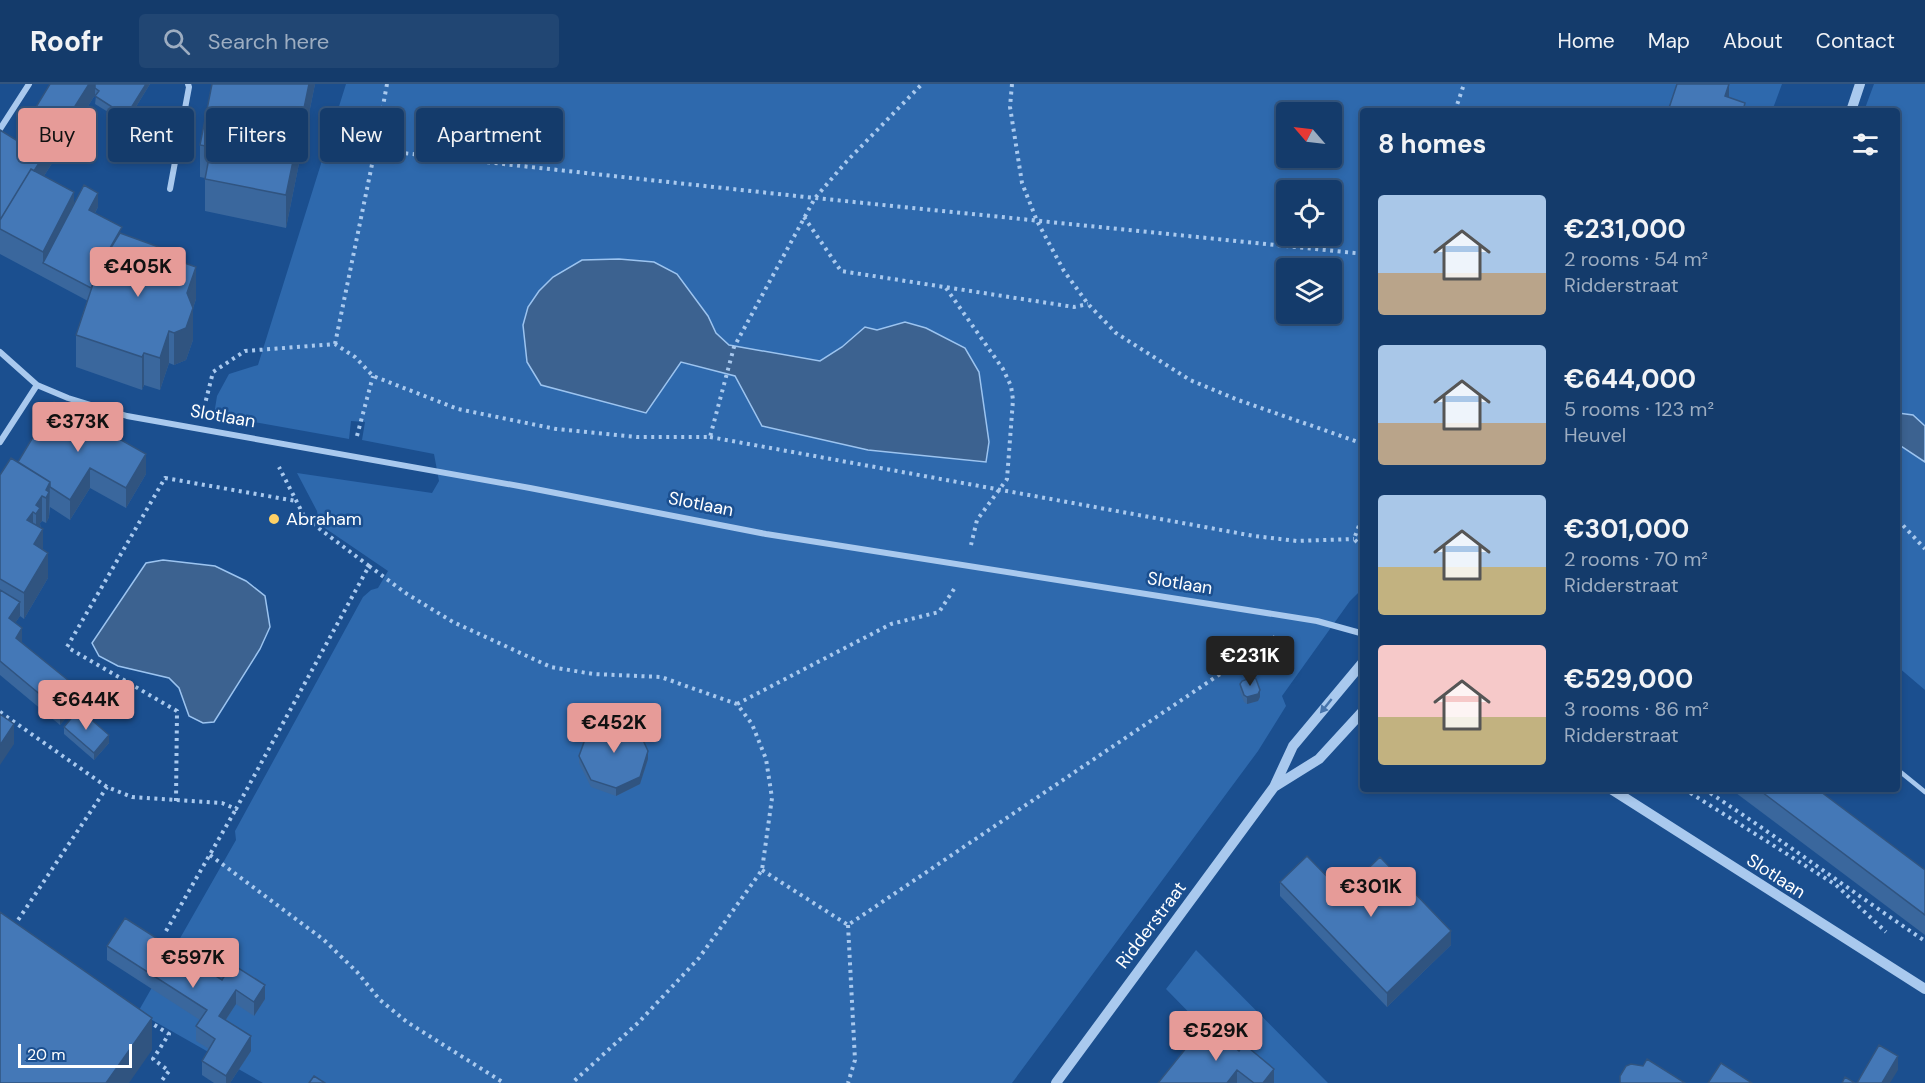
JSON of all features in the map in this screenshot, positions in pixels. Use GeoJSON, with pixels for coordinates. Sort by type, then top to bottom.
{"type":"FeatureCollection","features":[{"type":"Feature","properties":{"kind":"street"},"geometry":{"type":"LineString","coordinates":[[0,129],[29,84]]}},
{"type":"Feature","properties":{"kind":"street"},"geometry":{"type":"LineString","coordinates":[[170,189],[188,84]]}},
{"type":"Feature","properties":{"kind":"street"},"geometry":{"type":"LineString","coordinates":[[1852,108],[1860,84]]}},
{"type":"Feature","properties":{"kind":"street","name":"Slotlaan"},"geometry":{"type":"LineString","coordinates":[[0,352],[37,385],[68,398],[127,416],[766,534],[1303,618],[1360,633]]}},
{"type":"Feature","properties":{"kind":"street"},"geometry":{"type":"LineString","coordinates":[[0,442],[2,433],[37,385]]}},
{"type":"Feature","properties":{"kind":"street","name":"Ridderstraat"},"geometry":{"type":"LineString","coordinates":[[1056,1083],[1274,787],[1293,746],[1360,666]]}},
{"type":"Feature","properties":{"kind":"street","name":"Ridderstraat"},"geometry":{"type":"LineString","coordinates":[[1274,787],[1319,759],[1360,714]]}},
{"type":"Feature","properties":{"kind":"street","name":"Slotlaan"},"geometry":{"type":"LineString","coordinates":[[1616,792],[1925,989]]}},
{"type":"Feature","properties":{"kind":"lane"},"geometry":{"type":"LineString","coordinates":[[1900,772],[1925,792]]}},
{"type":"Feature","properties":{"kind":"path"},"geometry":{"type":"LineString","coordinates":[[383,108],[387,84]]}},
{"type":"Feature","properties":{"kind":"path"},"geometry":{"type":"LineString","coordinates":[[710,437],[735,347],[815,198],[847,161],[922,84]]}},
{"type":"Feature","properties":{"kind":"path"},"geometry":{"type":"LineString","coordinates":[[1012,84],[1010,108],[1022,183],[1037,221],[1064,272],[1088,304],[1116,333],[1190,380],[1238,400],[1360,443]]}},
{"type":"Feature","properties":{"kind":"path"},"geometry":{"type":"LineString","coordinates":[[1456,108],[1464,84]]}},
{"type":"Feature","properties":{"kind":"path"},"geometry":{"type":"LineString","coordinates":[[404,153],[1360,254]]}},
{"type":"Feature","properties":{"kind":"path"},"geometry":{"type":"LineString","coordinates":[[335,344],[373,162]]}},
{"type":"Feature","properties":{"kind":"path"},"geometry":{"type":"LineString","coordinates":[[804,217],[841,271],[1074,307],[1088,304]]}},
{"type":"Feature","properties":{"kind":"path"},"geometry":{"type":"LineString","coordinates":[[737,704],[891,624],[939,612],[967,567],[977,520],[1007,479],[1013,400],[1011,386],[1003,369],[946,288]]}},
{"type":"Feature","properties":{"kind":"path"},"geometry":{"type":"LineString","coordinates":[[198,428],[213,372],[245,351],[335,344],[355,357],[373,376],[458,409],[556,429],[637,437],[710,437],[1254,536],[1297,541],[1354,538]]}},
{"type":"Feature","properties":{"kind":"path"},"geometry":{"type":"LineString","coordinates":[[351,456],[373,376]]}},
{"type":"Feature","properties":{"kind":"path"},"geometry":{"type":"LineString","coordinates":[[266,441],[304,518],[407,594],[453,622],[551,667],[592,674],[662,677],[737,704],[752,724],[766,759],[772,798],[762,870],[699,958],[639,1022],[572,1083]]}},
{"type":"Feature","properties":{"kind":"path"},"geometry":{"type":"LineString","coordinates":[[176,801],[177,711],[67,647],[165,478],[296,501]]}},
{"type":"Feature","properties":{"kind":"path"},"geometry":{"type":"LineString","coordinates":[[1354,538],[1360,522]]}},
{"type":"Feature","properties":{"kind":"path"},"geometry":{"type":"LineString","coordinates":[[1900,522],[1925,549]]}},
{"type":"Feature","properties":{"kind":"path"},"geometry":{"type":"LineString","coordinates":[[1354,538],[1360,545]]}},
{"type":"Feature","properties":{"kind":"path"},"geometry":{"type":"LineString","coordinates":[[166,931],[236,809],[369,566]]}},
{"type":"Feature","properties":{"kind":"path"},"geometry":{"type":"LineString","coordinates":[[848,925],[1303,618]]}},
{"type":"Feature","properties":{"kind":"path"},"geometry":{"type":"LineString","coordinates":[[0,712],[107,787],[132,797],[222,803],[236,809]]}},
{"type":"Feature","properties":{"kind":"path"},"geometry":{"type":"LineString","coordinates":[[11,930],[107,787]]}},
{"type":"Feature","properties":{"kind":"path","name":"Slotlaan"},"geometry":{"type":"LineString","coordinates":[[1689,792],[1836,885],[1887,933]]}},
{"type":"Feature","properties":{"kind":"path"},"geometry":{"type":"LineString","coordinates":[[1709,792],[1925,941]]}},
{"type":"Feature","properties":{"kind":"path"},"geometry":{"type":"LineString","coordinates":[[210,855],[324,940],[357,972],[380,1000],[407,1022],[504,1083]]}},
{"type":"Feature","properties":{"kind":"path"},"geometry":{"type":"LineString","coordinates":[[762,870],[848,925]]}},
{"type":"Feature","properties":{"kind":"path"},"geometry":{"type":"LineString","coordinates":[[848,925],[855,1060],[848,1083]]}},
{"type":"Feature","properties":{"kind":"path"},"geometry":{"type":"LineString","coordinates":[[139,1015],[169,1034],[153,1059],[169,1071],[160,1083]]}},
{"type":"Feature","properties":{"kind":"shaded area"},"geometry":{"type":"Polygon","coordinates":[[[346,84],[1782,84],[1773,108],[1360,108],[1360,591],[1350,601],[1282,696],[1286,706],[1258,751],[1012,1083],[263,1083],[138,1012],[236,840],[235,831],[363,597],[371,590],[378,588],[388,571],[319,524],[317,511],[297,473],[432,493],[439,481],[434,454],[362,440],[365,422],[351,421],[349,439],[214,415],[217,396],[229,374],[258,365],[322,162],[404,162],[404,108],[338,108],[346,84]]]}},
{"type":"Feature","properties":{"kind":"shaded area"},"geometry":{"type":"Polygon","coordinates":[[[1874,84],[1925,84],[1925,690],[1900,669],[1900,108],[1865,108],[1874,84]]]}},
{"type":"Feature","properties":{"kind":"shaded area"},"geometry":{"type":"Polygon","coordinates":[[[619,259],[654,262],[677,274],[708,316],[716,333],[729,345],[820,361],[842,347],[865,327],[877,330],[905,322],[926,328],[965,348],[979,372],[989,442],[986,462],[868,450],[762,426],[735,376],[681,362],[646,413],[541,385],[527,362],[523,325],[528,307],[553,277],[582,260],[619,259]]]}},
{"type":"Feature","properties":{"kind":"shaded area"},"geometry":{"type":"Polygon","coordinates":[[[1900,413],[1913,415],[1925,426],[1925,462],[1900,445],[1900,413]]]}},
{"type":"Feature","properties":{"kind":"shaded area"},"geometry":{"type":"Polygon","coordinates":[[[163,560],[215,566],[246,581],[265,596],[270,627],[260,649],[214,722],[203,723],[189,716],[179,688],[169,678],[118,666],[99,656],[92,643],[146,563],[163,560]]]}},
{"type":"Feature","properties":{"kind":"shaded area"},"geometry":{"type":"Polygon","coordinates":[[[1196,950],[1328,1083],[1258,1083],[1166,989],[1196,950]]]}},
{"type":"Feature","properties":{"kind":"building"},"geometry":{"type":"Polygon","coordinates":[[[50,84],[89,84],[74,108],[35,108],[50,84]]]}},
{"type":"Feature","properties":{"kind":"building"},"geometry":{"type":"Polygon","coordinates":[[[95,84],[146,84],[131,108],[114,108],[95,96],[99,91],[95,88],[95,84]]]}},
{"type":"Feature","properties":{"kind":"building"},"geometry":{"type":"Polygon","coordinates":[[[212,84],[309,84],[304,108],[207,108],[212,84]]]}},
{"type":"Feature","properties":{"kind":"building"},"geometry":{"type":"Polygon","coordinates":[[[1677,84],[1729,84],[1725,96],[1745,103],[1744,108],[1669,108],[1677,84]]]}},
{"type":"Feature","properties":{"kind":"building"},"geometry":{"type":"Polygon","coordinates":[[[206,114],[206,146],[200,145],[206,114]]]}},
{"type":"Feature","properties":{"kind":"building"},"geometry":{"type":"Polygon","coordinates":[[[0,130],[16,140],[18,137],[18,162],[40,162],[34,171],[31,169],[0,220],[0,130]]]}},
{"type":"Feature","properties":{"kind":"building"},"geometry":{"type":"Polygon","coordinates":[[[208,162],[293,162],[286,195],[205,179],[208,162]]]}},
{"type":"Feature","properties":{"kind":"building"},"geometry":{"type":"Polygon","coordinates":[[[31,169],[74,192],[43,252],[0,229],[0,220],[31,169]]]}},
{"type":"Feature","properties":{"kind":"building"},"geometry":{"type":"Polygon","coordinates":[[[84,185],[98,193],[89,210],[122,227],[98,269],[91,288],[43,263],[84,185]]]}},
{"type":"Feature","properties":{"kind":"building"},"geometry":{"type":"Polygon","coordinates":[[[120,233],[178,254],[176,260],[196,267],[187,293],[193,308],[186,328],[174,333],[169,331],[160,358],[144,353],[142,357],[76,335],[98,269],[120,233]]]}},
{"type":"Feature","properties":{"kind":"building"},"geometry":{"type":"Polygon","coordinates":[[[54,402],[146,454],[126,488],[90,468],[70,500],[50,487],[50,482],[18,462],[54,402]]]}},
{"type":"Feature","properties":{"kind":"building"},"geometry":{"type":"Polygon","coordinates":[[[11,458],[50,482],[46,490],[49,492],[46,498],[42,496],[36,505],[40,508],[36,514],[33,512],[27,520],[43,529],[34,544],[48,553],[24,593],[0,579],[0,475],[11,458]]]}},
{"type":"Feature","properties":{"kind":"building"},"geometry":{"type":"Polygon","coordinates":[[[0,590],[20,602],[9,618],[22,628],[16,638],[79,689],[60,711],[0,661],[0,590]]]}},
{"type":"Feature","properties":{"kind":"building"},"geometry":{"type":"Polygon","coordinates":[[[1253,677],[1260,690],[1258,694],[1247,697],[1240,684],[1253,677]]]}},
{"type":"Feature","properties":{"kind":"building"},"geometry":{"type":"Polygon","coordinates":[[[79,709],[109,735],[94,753],[64,727],[79,709]]]}},
{"type":"Feature","properties":{"kind":"building"},"geometry":{"type":"Polygon","coordinates":[[[0,714],[14,724],[0,745],[0,714]]]}},
{"type":"Feature","properties":{"kind":"building"},"geometry":{"type":"Polygon","coordinates":[[[612,719],[637,727],[648,751],[640,777],[616,788],[591,780],[579,756],[588,731],[612,719]]]}},
{"type":"Feature","properties":{"kind":"building"},"geometry":{"type":"Polygon","coordinates":[[[1762,792],[1821,792],[1925,870],[1925,915],[1762,792]]]}},
{"type":"Feature","properties":{"kind":"building"},"geometry":{"type":"Polygon","coordinates":[[[1307,856],[1343,893],[1380,857],[1451,931],[1387,993],[1280,882],[1307,856]]]}},
{"type":"Feature","properties":{"kind":"building"},"geometry":{"type":"Polygon","coordinates":[[[0,912],[152,1018],[106,1083],[0,1083],[0,912]]]}},
{"type":"Feature","properties":{"kind":"building"},"geometry":{"type":"Polygon","coordinates":[[[125,918],[222,980],[232,964],[265,985],[254,1002],[236,990],[219,1016],[251,1036],[226,1076],[202,1061],[215,1039],[196,1026],[207,1010],[107,946],[125,918]]]}},
{"type":"Feature","properties":{"kind":"building"},"geometry":{"type":"Polygon","coordinates":[[[1207,1026],[1239,1051],[1244,1044],[1274,1069],[1263,1083],[1254,1083],[1237,1070],[1227,1083],[1158,1083],[1199,1032],[1202,1034],[1207,1026]]]}},
{"type":"Feature","properties":{"kind":"building"},"geometry":{"type":"Polygon","coordinates":[[[1879,1045],[1898,1056],[1882,1083],[1857,1083],[1879,1045]]]}},
{"type":"Feature","properties":{"kind":"building"},"geometry":{"type":"Polygon","coordinates":[[[1647,1059],[1685,1083],[1620,1082],[1620,1076],[1626,1066],[1631,1064],[1643,1066],[1647,1059]]]}},
{"type":"Feature","properties":{"kind":"building"},"geometry":{"type":"Polygon","coordinates":[[[1721,1063],[1752,1083],[1708,1083],[1721,1063]]]}},
{"type":"Feature","properties":{"kind":"building"},"geometry":{"type":"Polygon","coordinates":[[[314,1076],[325,1083],[309,1083],[314,1076]]]}},
{"type":"Feature","properties":{"kind":"building"},"geometry":{"type":"Polygon","coordinates":[[[1845,1077],[1855,1083],[1842,1083],[1845,1077]]]}},
{"type":"Feature","properties":{"kind":"place","name":"Abraham"},"geometry":{"type":"Point","coordinates":[274,519]}}]}
